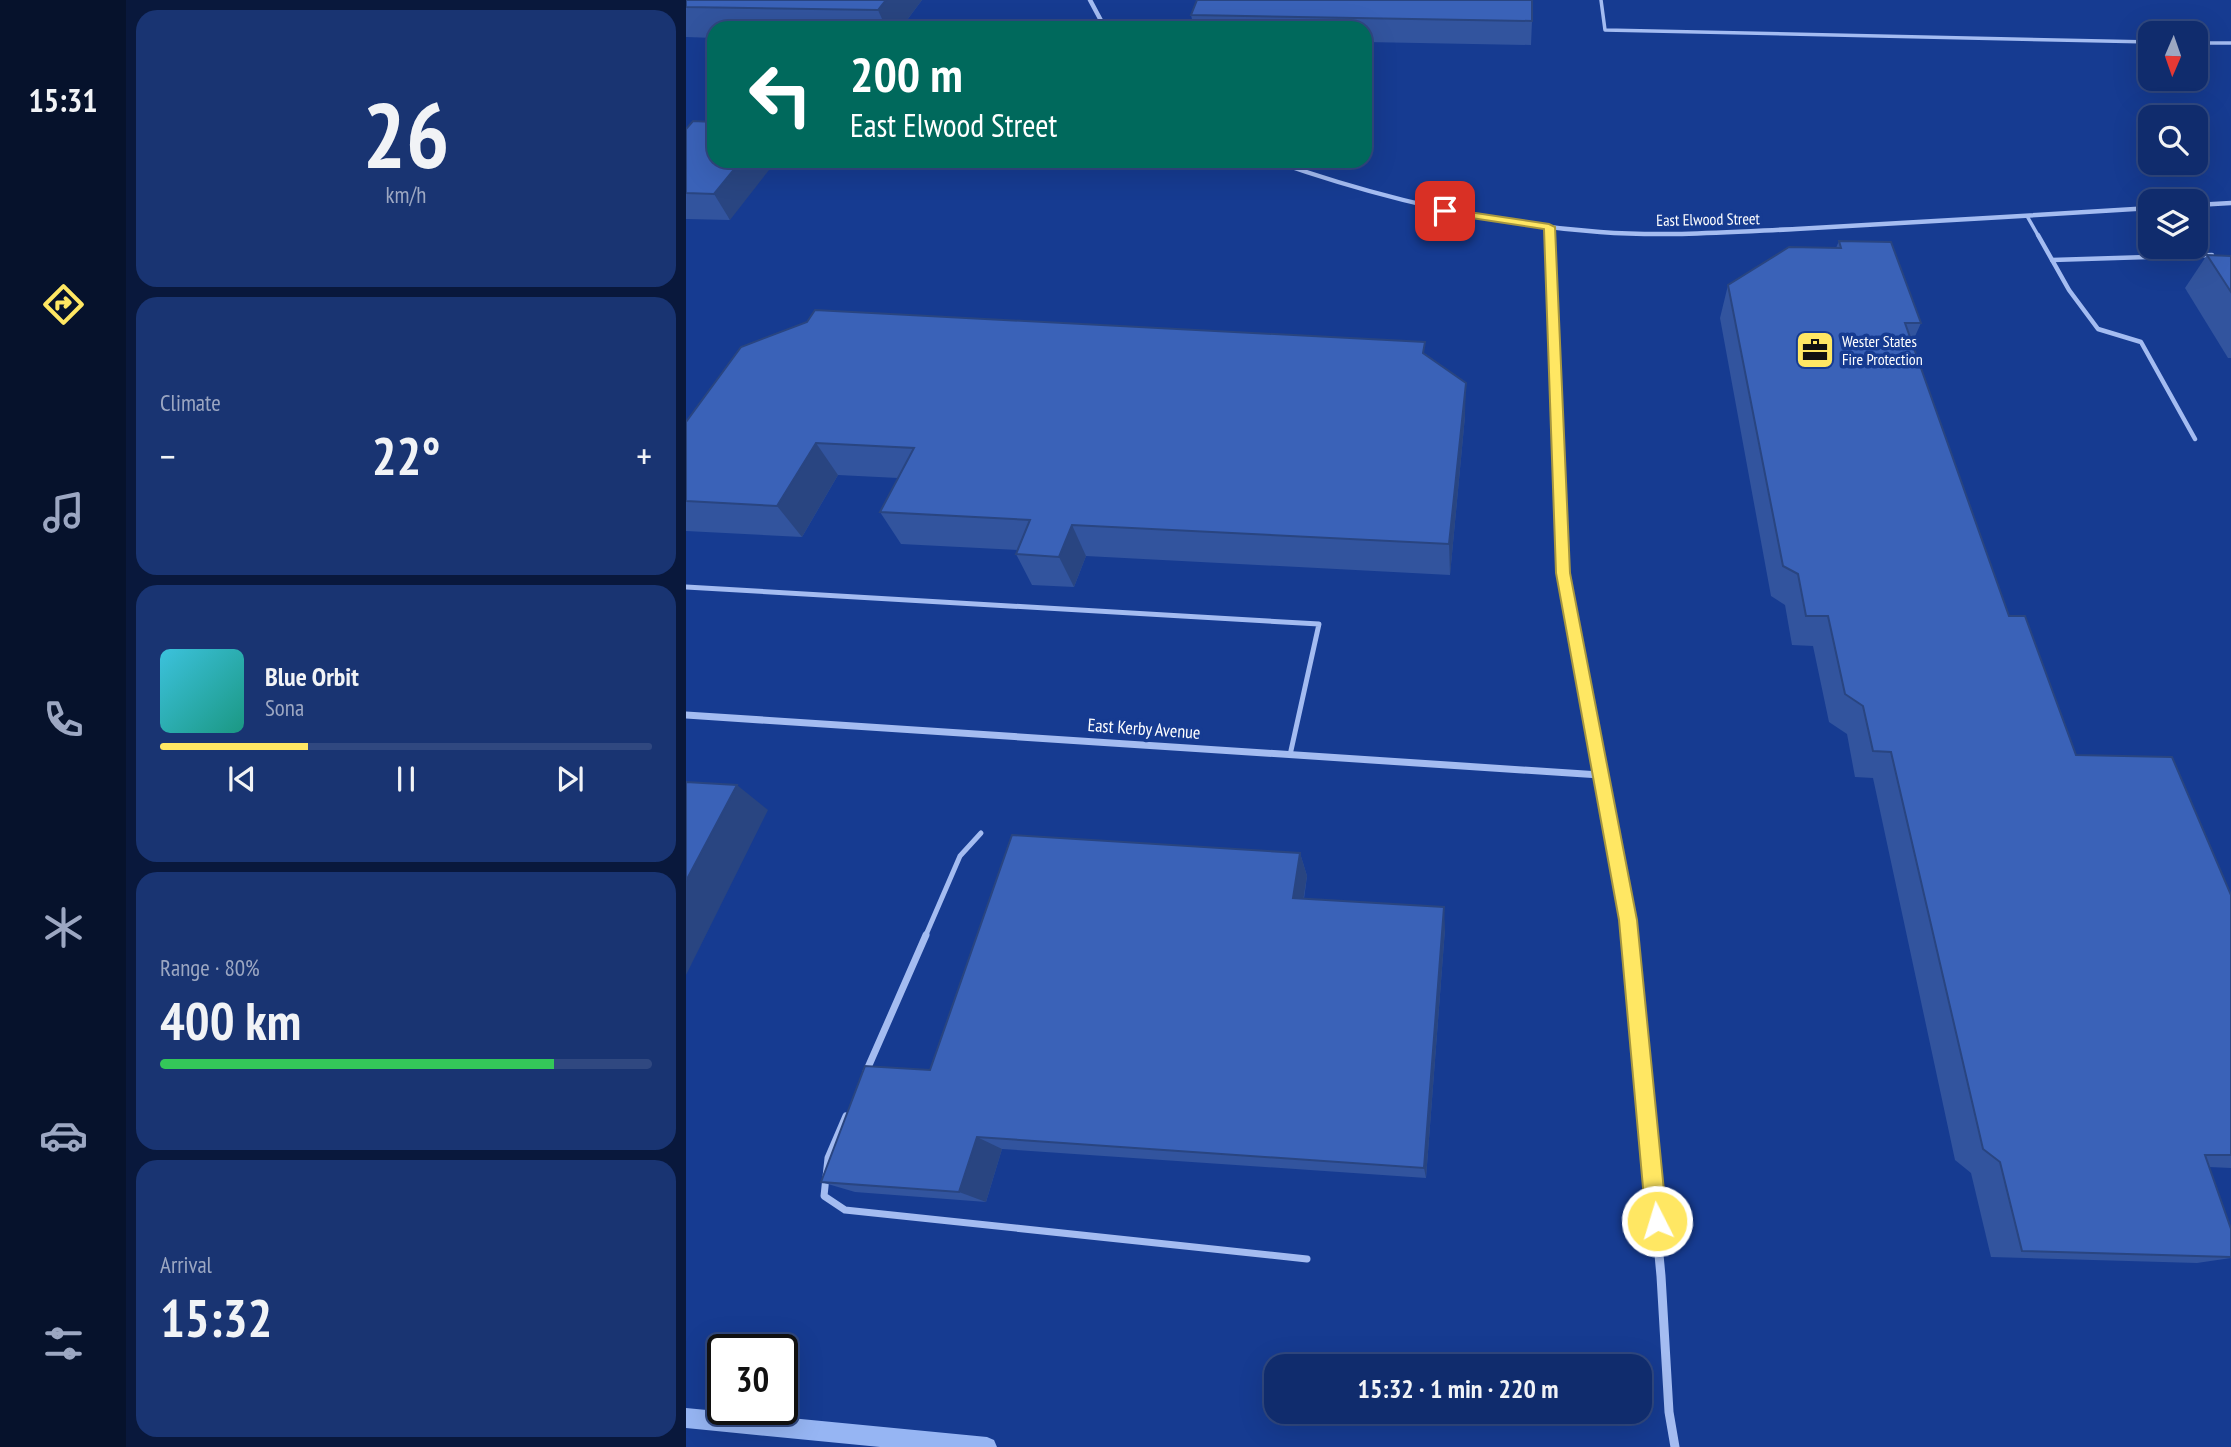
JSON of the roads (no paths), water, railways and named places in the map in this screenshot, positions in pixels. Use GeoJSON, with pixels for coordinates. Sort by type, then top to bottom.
{"type":"FeatureCollection","features":[{"type":"Feature","properties":{"kind":"street"},"geometry":{"type":"LineString","coordinates":[[1090,0],[1101,21]]}},
{"type":"Feature","properties":{"kind":"street","name":"East Elwood Street"},"geometry":{"type":"LineString","coordinates":[[1293,168],[1398,201],[1469,215],[1602,232],[1713,233],[2138,209]]}},
{"type":"Feature","properties":{"kind":"street"},"geometry":{"type":"LineString","coordinates":[[2208,204],[2231,203]]}},
{"type":"Feature","properties":{"kind":"street"},"geometry":{"type":"LineString","coordinates":[[1549,227],[1563,573],[1628,920],[1675,1447]]}},
{"type":"Feature","properties":{"kind":"street","name":"East Kerby Avenue"},"geometry":{"type":"LineString","coordinates":[[686,715],[1600,775]]}},
{"type":"Feature","properties":{"kind":"lane"},"geometry":{"type":"LineString","coordinates":[[1601,0],[1605,30],[2138,42]]}},
{"type":"Feature","properties":{"kind":"lane"},"geometry":{"type":"LineString","coordinates":[[2208,43],[2231,43]]}},
{"type":"Feature","properties":{"kind":"lane"},"geometry":{"type":"LineString","coordinates":[[2027,216],[2069,290],[2098,329],[2141,342],[2195,439]]}},
{"type":"Feature","properties":{"kind":"lane"},"geometry":{"type":"LineString","coordinates":[[2052,260],[2212,255]]}},
{"type":"Feature","properties":{"kind":"lane"},"geometry":{"type":"LineString","coordinates":[[686,587],[1320,624],[1290,755]]}},
{"type":"Feature","properties":{"kind":"lane"},"geometry":{"type":"LineString","coordinates":[[861,1082],[960,856],[981,833]]}},
{"type":"Feature","properties":{"kind":"lane"},"geometry":{"type":"LineString","coordinates":[[850,1107],[828,1158],[824,1196],[845,1210],[1307,1259]]}},
{"type":"Feature","properties":{"kind":"waterway"},"geometry":{"type":"LineString","coordinates":[[686,1418],[987,1447]]}},
{"type":"Feature","properties":{"kind":"place","name":"Wester States Fire Protection"},"geometry":{"type":"Point","coordinates":[1815,350]}}]}
